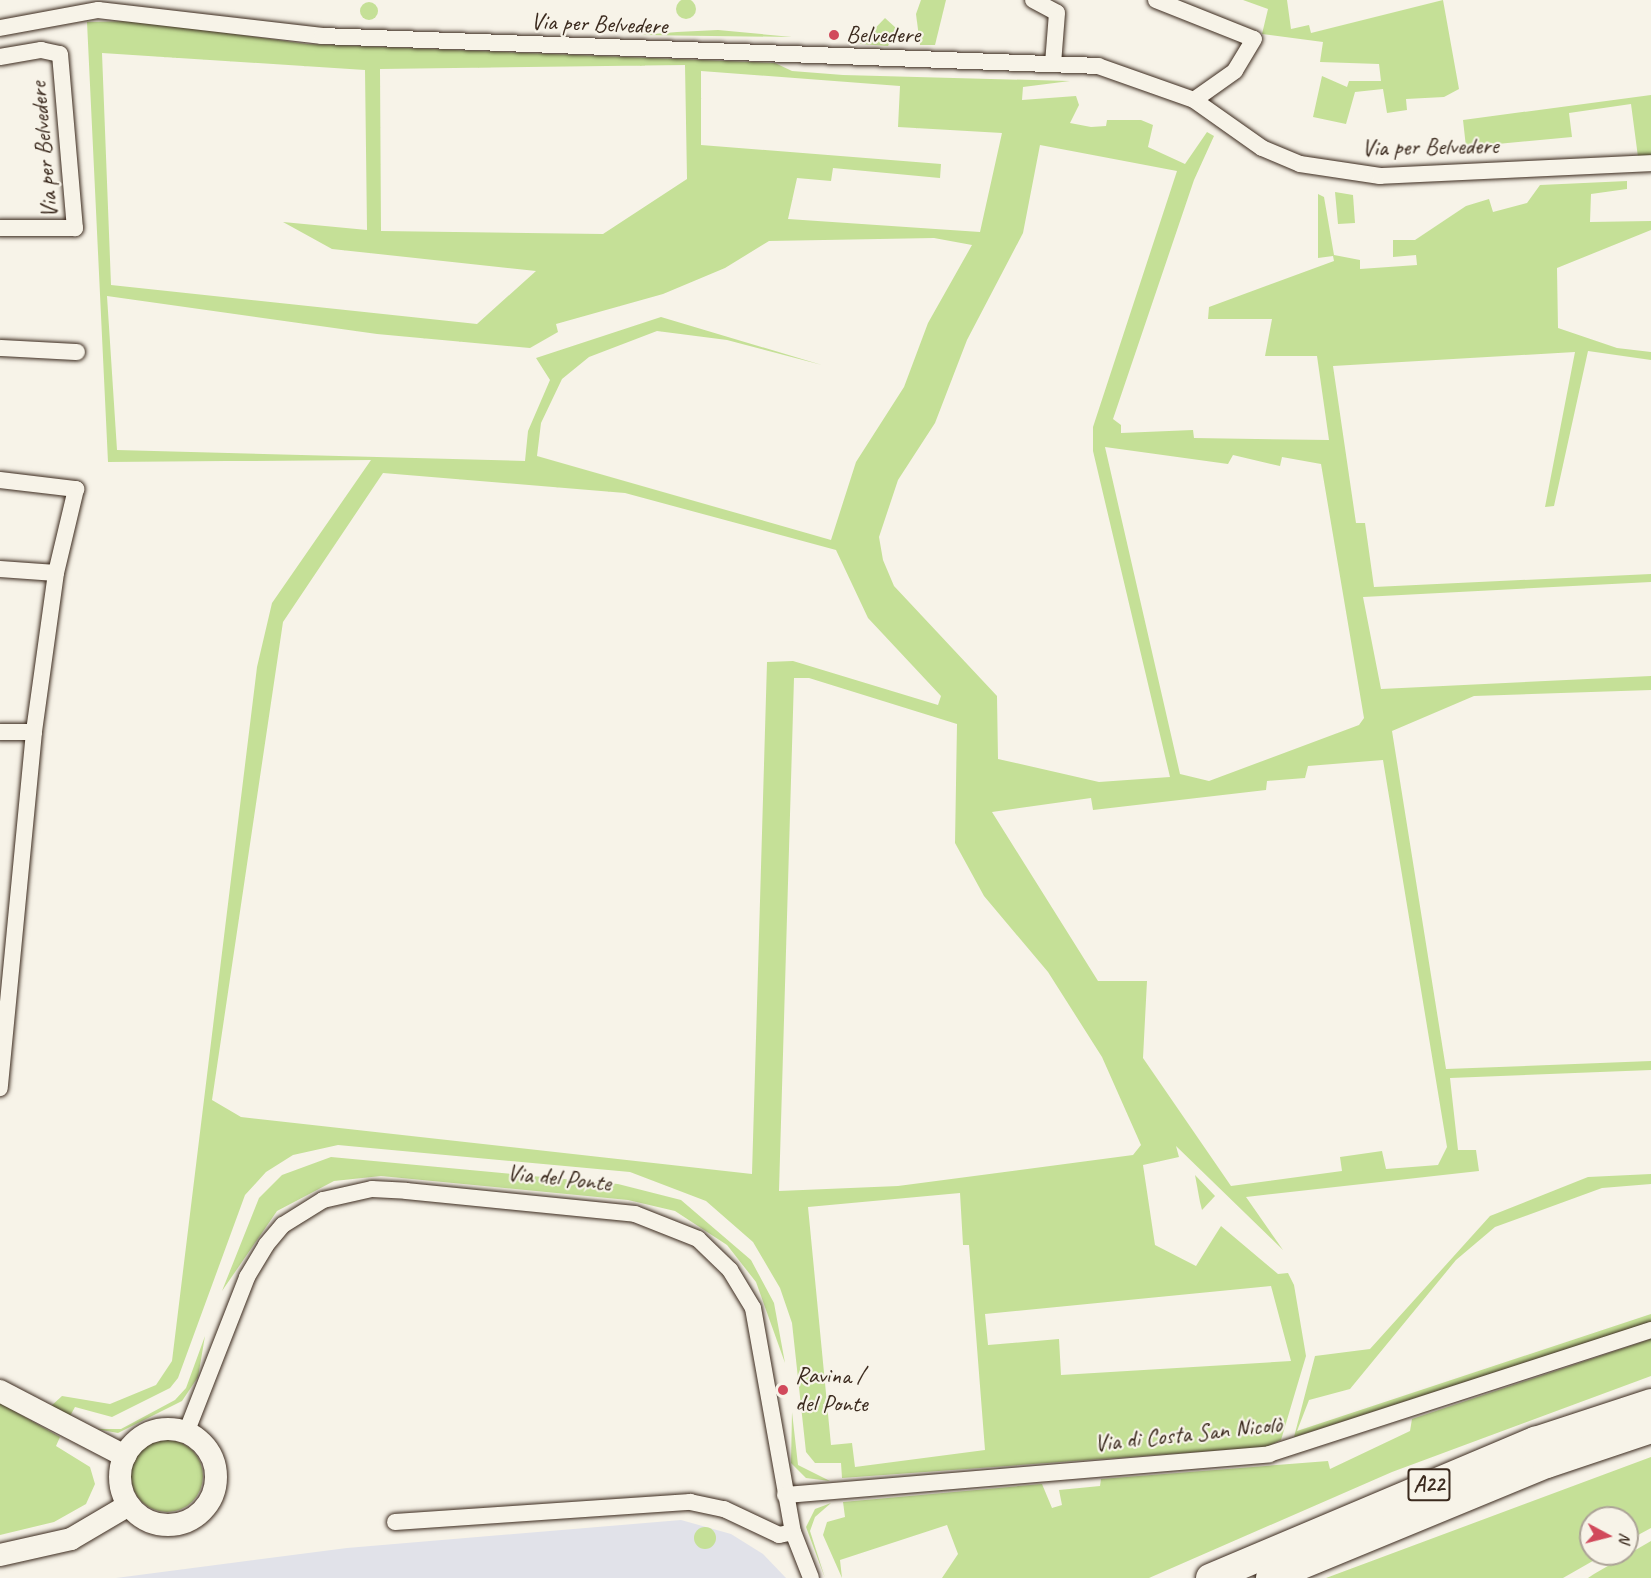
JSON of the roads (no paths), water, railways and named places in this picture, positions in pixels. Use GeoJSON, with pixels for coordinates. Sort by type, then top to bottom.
{"type":"FeatureCollection","features":[{"type":"Feature","properties":{"kind":"highway","name":"A22"},"geometry":{"type":"LineString","coordinates":[[1210,1578],[1535,1441],[1651,1402]]}},
{"type":"Feature","properties":{"kind":"highway","name":"A22"},"geometry":{"type":"LineString","coordinates":[[1270,1578],[1547,1464],[1651,1429]]}},
{"type":"Feature","properties":{"kind":"street"},"geometry":{"type":"LineString","coordinates":[[1033,0],[1057,13],[1053,64]]}},
{"type":"Feature","properties":{"kind":"street"},"geometry":{"type":"LineString","coordinates":[[1156,0],[1254,39],[1235,70],[1194,100]]}},
{"type":"Feature","properties":{"kind":"street","name":"Via per Belvedere"},"geometry":{"type":"LineString","coordinates":[[0,28],[98,10],[356,38],[1098,66],[1194,100],[1282,158],[1335,170],[1423,175],[1651,163]]}},
{"type":"Feature","properties":{"kind":"street","name":"Via per Belvedere"},"geometry":{"type":"LineString","coordinates":[[0,57],[41,50],[60,54],[75,228],[0,228]]}},
{"type":"Feature","properties":{"kind":"street"},"geometry":{"type":"LineString","coordinates":[[0,348],[77,352]]}},
{"type":"Feature","properties":{"kind":"street"},"geometry":{"type":"LineString","coordinates":[[0,480],[76,489],[56,573],[34,732],[0,1089]]}},
{"type":"Feature","properties":{"kind":"street"},"geometry":{"type":"LineString","coordinates":[[0,569],[56,573]]}},
{"type":"Feature","properties":{"kind":"street"},"geometry":{"type":"LineString","coordinates":[[0,732],[34,732]]}},
{"type":"Feature","properties":{"kind":"street","name":"Via del Ponte"},"geometry":{"type":"LineString","coordinates":[[186,1433],[247,1277],[266,1245],[284,1225],[323,1200],[372,1189],[598,1208],[681,1230],[714,1253],[742,1288],[759,1327],[785,1495],[793,1533],[811,1578]]}},
{"type":"Feature","properties":{"kind":"street","name":"Via di Costa San Nicolò"},"geometry":{"type":"LineString","coordinates":[[785,1495],[1269,1454],[1651,1330]]}},
{"type":"Feature","properties":{"kind":"street"},"geometry":{"type":"LineString","coordinates":[[0,1391],[125,1456]]}},
{"type":"Feature","properties":{"kind":"street"},"geometry":{"type":"LineString","coordinates":[[186,1433],[201,1443],[215,1472],[212,1496],[201,1511],[165,1525],[143,1518],[129,1504],[120,1474],[125,1456],[148,1434],[186,1433]]}},
{"type":"Feature","properties":{"kind":"street"},"geometry":{"type":"LineString","coordinates":[[395,1522],[690,1502],[724,1509],[780,1535],[793,1533]]}},
{"type":"Feature","properties":{"kind":"street"},"geometry":{"type":"LineString","coordinates":[[0,1555],[71,1539],[129,1504]]}},
{"type":"Feature","properties":{"kind":"place","name":"Belvedere"},"geometry":{"type":"Point","coordinates":[834,35]}},
{"type":"Feature","properties":{"kind":"place","name":"Ravina / del Ponte"},"geometry":{"type":"Point","coordinates":[783,1390]}}]}
